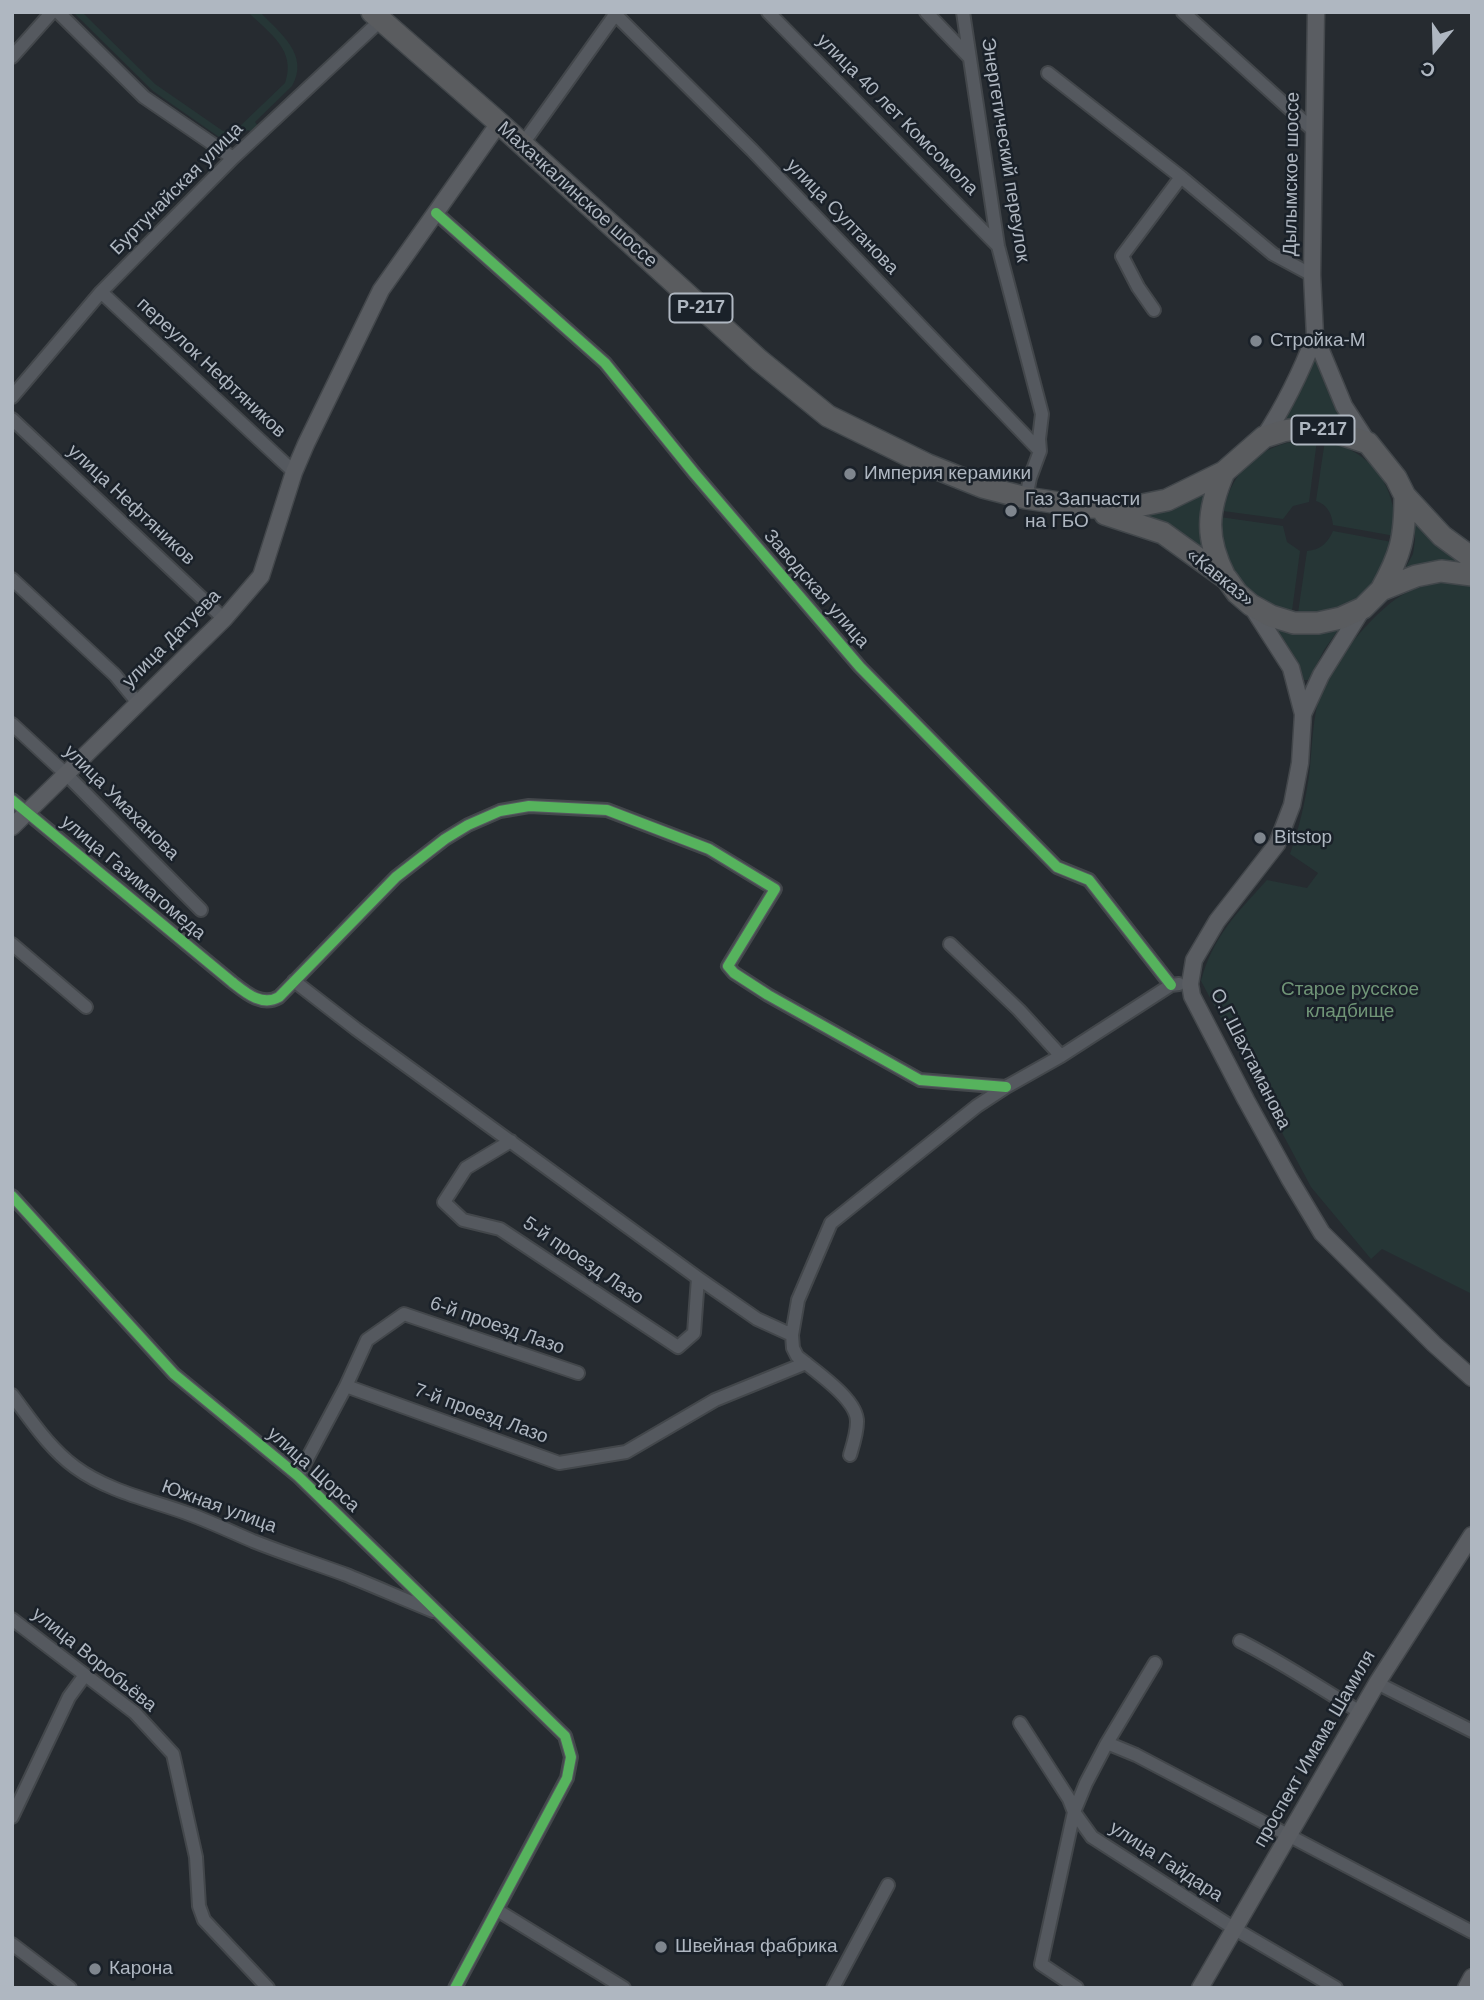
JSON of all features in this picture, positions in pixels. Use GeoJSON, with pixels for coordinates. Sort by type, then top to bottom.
{"type":"FeatureCollection","features":[{"type":"Feature","properties":{"kind":"highway","name":"Махачкалинское шоссе"},"geometry":{"type":"LineString","coordinates":[[377,16],[499,123],[759,360],[828,416],[928,465],[984,487],[1026,498],[1086,507],[1128,508],[1167,500],[1224,472],[1264,437],[1308,428],[1338,433],[1368,443]]}},
{"type":"Feature","properties":{"kind":"highway","name":"Р-217"},"geometry":{"type":"LineString","coordinates":[[1368,443],[1396,478],[1405,496],[1442,536],[1472,558]]}},
{"type":"Feature","properties":{"kind":"highway","name":"Р-217"},"geometry":{"type":"LineString","coordinates":[[1224,472],[1211,513],[1211,536],[1216,559],[1227,579]]}},
{"type":"Feature","properties":{"kind":"highway","name":"Р-217"},"geometry":{"type":"LineString","coordinates":[[1381,590],[1395,564],[1402,541],[1405,496]]}},
{"type":"Feature","properties":{"kind":"highway","name":"«Кавказ»"},"geometry":{"type":"LineString","coordinates":[[1086,507],[1163,533],[1227,579],[1237,593],[1251,605],[1271,616],[1294,623],[1318,623],[1341,618],[1363,608],[1381,590],[1416,576],[1441,571],[1472,575]]}},
{"type":"Feature","properties":{"kind":"main road","name":"Дылымское шоссе"},"geometry":{"type":"LineString","coordinates":[[1315,336],[1312,275],[1316,12]]}},
{"type":"Feature","properties":{"kind":"main road","name":"улица Датуева"},"geometry":{"type":"LineString","coordinates":[[12,827],[224,619],[261,576],[294,472],[381,290],[499,123]]}},
{"type":"Feature","properties":{"kind":"main road","name":"Р-217"},"geometry":{"type":"LineString","coordinates":[[1264,437],[1286,403],[1315,336]]}},
{"type":"Feature","properties":{"kind":"main road","name":"Р-217"},"geometry":{"type":"LineString","coordinates":[[1315,336],[1344,406],[1368,443]]}},
{"type":"Feature","properties":{"kind":"main road","name":"Р-217"},"geometry":{"type":"LineString","coordinates":[[1251,605],[1291,668],[1303,714]]}},
{"type":"Feature","properties":{"kind":"main road","name":"Р-217"},"geometry":{"type":"LineString","coordinates":[[1303,714],[1321,675],[1363,608]]}},
{"type":"Feature","properties":{"kind":"main road","name":"О.Г.Шахтаманова"},"geometry":{"type":"LineString","coordinates":[[1303,714],[1300,764],[1292,805],[1277,844],[1217,921],[1195,960],[1190,984],[1192,996],[1246,1100],[1322,1233],[1472,1378]]}},
{"type":"Feature","properties":{"kind":"main road","name":"проспект Имама Шамиля"},"geometry":{"type":"LineString","coordinates":[[1200,1988],[1377,1683],[1472,1535]]}},
{"type":"Feature","properties":{"kind":"main road"},"geometry":{"type":"LineString","coordinates":[[1466,1988],[1472,1977]]}},
{"type":"Feature","properties":{"kind":"street"},"geometry":{"type":"LineString","coordinates":[[12,57],[52,12]]}},
{"type":"Feature","properties":{"kind":"street"},"geometry":{"type":"LineString","coordinates":[[58,12],[144,97],[233,158]]}},
{"type":"Feature","properties":{"kind":"street","name":"улица 40 лет Комсомола"},"geometry":{"type":"LineString","coordinates":[[768,12],[998,246]]}},
{"type":"Feature","properties":{"kind":"street"},"geometry":{"type":"LineString","coordinates":[[926,12],[970,58]]}},
{"type":"Feature","properties":{"kind":"street","name":"Энергетический переулок"},"geometry":{"type":"LineString","coordinates":[[963,12],[998,246],[1042,414],[1040,451],[1026,498]]}},
{"type":"Feature","properties":{"kind":"street"},"geometry":{"type":"LineString","coordinates":[[1183,12],[1313,130]]}},
{"type":"Feature","properties":{"kind":"street"},"geometry":{"type":"LineString","coordinates":[[522,145],[615,13]]}},
{"type":"Feature","properties":{"kind":"street","name":"улица Султанова"},"geometry":{"type":"LineString","coordinates":[[615,13],[752,150],[1040,451]]}},
{"type":"Feature","properties":{"kind":"street","name":"Буртунайская улица"},"geometry":{"type":"LineString","coordinates":[[12,397],[101,292],[377,16]]}},
{"type":"Feature","properties":{"kind":"street"},"geometry":{"type":"LineString","coordinates":[[1048,73],[1181,177],[1273,254],[1312,275]]}},
{"type":"Feature","properties":{"kind":"street"},"geometry":{"type":"LineString","coordinates":[[1154,310],[1122,256],[1181,177]]}},
{"type":"Feature","properties":{"kind":"street","name":"Заводская улица"},"geometry":{"type":"LineString","coordinates":[[436,213],[605,363],[694,473],[860,667],[1057,867],[1089,880],[1171,985]]}},
{"type":"Feature","properties":{"kind":"street","name":"переулок Нефтяников"},"geometry":{"type":"LineString","coordinates":[[101,292],[294,472]]}},
{"type":"Feature","properties":{"kind":"street","name":"улица Нефтяников"},"geometry":{"type":"LineString","coordinates":[[12,419],[224,619]]}},
{"type":"Feature","properties":{"kind":"street"},"geometry":{"type":"LineString","coordinates":[[12,579],[115,675],[138,703]]}},
{"type":"Feature","properties":{"kind":"street","name":"улица Умаханова"},"geometry":{"type":"LineString","coordinates":[[12,724],[67,775],[201,910]]}},
{"type":"Feature","properties":{"kind":"street","name":"улица Газимагомеда"},"geometry":{"type":"LineString","coordinates":[[12,800],[232,982],[256,998],[268,1002],[279,997],[294,981]]}},
{"type":"Feature","properties":{"kind":"street"},"geometry":{"type":"LineString","coordinates":[[792,1335],[757,1319],[698,1278],[294,981],[396,877],[444,839],[468,825],[500,811],[529,806],[607,810],[709,849],[775,889],[728,966],[734,973],[768,995],[920,1080],[1006,1087]]}},
{"type":"Feature","properties":{"kind":"street"},"geometry":{"type":"LineString","coordinates":[[12,944],[86,1007]]}},
{"type":"Feature","properties":{"kind":"street"},"geometry":{"type":"LineString","coordinates":[[950,944],[1019,1010],[1060,1056]]}},
{"type":"Feature","properties":{"kind":"street"},"geometry":{"type":"LineString","coordinates":[[850,1455],[857,1421],[856,1412],[844,1396],[797,1356],[793,1348],[792,1335],[798,1300],[831,1223],[977,1106],[1171,985],[1190,984]]}},
{"type":"Feature","properties":{"kind":"street","name":"5-й проезд Лазо"},"geometry":{"type":"LineString","coordinates":[[511,1141],[466,1168],[444,1202],[463,1220],[500,1229],[678,1347],[694,1333],[698,1278]]}},
{"type":"Feature","properties":{"kind":"street","name":"улица Щорса"},"geometry":{"type":"LineString","coordinates":[[12,1196],[174,1374],[298,1476],[565,1736],[571,1756],[567,1778],[498,1910]]}},
{"type":"Feature","properties":{"kind":"street","name":"6-й проезд Лазо"},"geometry":{"type":"LineString","coordinates":[[346,1386],[367,1340],[404,1314],[578,1373]]}},
{"type":"Feature","properties":{"kind":"street","name":"7-й проезд Лазо"},"geometry":{"type":"LineString","coordinates":[[346,1386],[559,1463],[626,1452],[715,1400],[806,1363]]}},
{"type":"Feature","properties":{"kind":"street"},"geometry":{"type":"LineString","coordinates":[[298,1476],[346,1386]]}},
{"type":"Feature","properties":{"kind":"street","name":"Южная улица"},"geometry":{"type":"LineString","coordinates":[[12,1395],[64,1458],[77,1469],[103,1483],[129,1495],[223,1527],[440,1614]]}},
{"type":"Feature","properties":{"kind":"street","name":"улица Воробьёва"},"geometry":{"type":"LineString","coordinates":[[12,1619],[135,1713],[173,1754],[196,1857],[199,1906],[204,1920],[268,1988]]}},
{"type":"Feature","properties":{"kind":"street"},"geometry":{"type":"LineString","coordinates":[[1240,1641],[1360,1712]]}},
{"type":"Feature","properties":{"kind":"street"},"geometry":{"type":"LineString","coordinates":[[1077,1988],[1041,1964],[1074,1812],[1086,1783],[1155,1663]]}},
{"type":"Feature","properties":{"kind":"street"},"geometry":{"type":"LineString","coordinates":[[12,1817],[69,1697],[85,1675]]}},
{"type":"Feature","properties":{"kind":"street"},"geometry":{"type":"LineString","coordinates":[[1377,1683],[1472,1731]]}},
{"type":"Feature","properties":{"kind":"street","name":"улица Гайдара"},"geometry":{"type":"LineString","coordinates":[[1020,1723],[1092,1838],[1235,1929],[1336,1988]]}},
{"type":"Feature","properties":{"kind":"street"},"geometry":{"type":"LineString","coordinates":[[1108,1743],[1136,1755],[1472,1932]]}},
{"type":"Feature","properties":{"kind":"street"},"geometry":{"type":"LineString","coordinates":[[834,1988],[888,1885]]}},
{"type":"Feature","properties":{"kind":"street"},"geometry":{"type":"LineString","coordinates":[[454,1988],[498,1910],[624,1988]]}},
{"type":"Feature","properties":{"kind":"street"},"geometry":{"type":"LineString","coordinates":[[12,1944],[71,1988]]}},
{"type":"Feature","properties":{"kind":"green space"},"geometry":{"type":"Polygon","coordinates":[[[73,12],[82,12],[155,84],[223,131],[238,128],[285,83],[288,71],[287,61],[279,43],[248,12],[260,12],[284,36],[295,54],[297,75],[292,86],[255,122],[258,126],[252,132],[248,130],[231,138],[219,137],[153,91],[73,12]]]}},
{"type":"Feature","properties":{"kind":"green space"},"geometry":{"type":"Polygon","coordinates":[[[1316,360],[1328,392],[1352,429],[1279,421],[1311,361],[1316,360]]]}},
{"type":"Feature","properties":{"kind":"green space"},"geometry":{"type":"Polygon","coordinates":[[[1301,440],[1317,440],[1309,502],[1293,506],[1283,519],[1223,511],[1234,483],[1250,462],[1272,448],[1301,440]]]}},
{"type":"Feature","properties":{"kind":"green space"},"geometry":{"type":"Polygon","coordinates":[[[1325,440],[1356,453],[1379,474],[1392,501],[1395,536],[1333,525],[1328,510],[1316,501],[1325,440]]]}},
{"type":"Feature","properties":{"kind":"green space"},"geometry":{"type":"Polygon","coordinates":[[[1212,483],[1205,555],[1128,515],[1212,483]]]}},
{"type":"Feature","properties":{"kind":"green space"},"geometry":{"type":"Polygon","coordinates":[[[1220,517],[1283,526],[1287,542],[1300,551],[1292,611],[1259,597],[1235,573],[1224,551],[1220,517]]]}},
{"type":"Feature","properties":{"kind":"green space"},"geometry":{"type":"Polygon","coordinates":[[[1415,518],[1472,566],[1401,576],[1413,554],[1415,518]]]}},
{"type":"Feature","properties":{"kind":"green space"},"geometry":{"type":"Polygon","coordinates":[[[1333,531],[1392,542],[1384,566],[1365,592],[1345,605],[1298,613],[1307,551],[1323,545],[1333,531]]]}},
{"type":"Feature","properties":{"kind":"green space","name":"Старое русское кладбище"},"geometry":{"type":"Polygon","coordinates":[[[1448,581],[1472,586],[1472,1294],[1382,1249],[1371,1259],[1311,1187],[1201,981],[1219,938],[1267,880],[1307,888],[1318,873],[1290,854],[1306,796],[1318,702],[1331,673],[1352,642],[1390,603],[1413,590],[1448,581]]]}},
{"type":"Feature","properties":{"kind":"green space"},"geometry":{"type":"Polygon","coordinates":[[[1341,626],[1324,650],[1309,680],[1303,680],[1275,627],[1341,626]]]}},
{"type":"Feature","properties":{"kind":"cycle path"},"geometry":{"type":"LineString","coordinates":[[436,213],[605,363],[694,473],[860,667],[1057,867],[1089,880],[1171,985]]}},
{"type":"Feature","properties":{"kind":"cycle path"},"geometry":{"type":"LineString","coordinates":[[12,800],[237,986],[260,1000],[279,997],[396,877],[445,839],[468,825],[500,811],[529,806],[607,810],[709,849],[775,889],[728,966],[734,973],[768,995],[920,1080],[1006,1087]]}},
{"type":"Feature","properties":{"kind":"cycle path"},"geometry":{"type":"LineString","coordinates":[[12,1196],[174,1374],[298,1476],[565,1736],[571,1757],[567,1778],[455,1988]]}},
{"type":"Feature","properties":{"kind":"place","name":"Стройка-М"},"geometry":{"type":"Point","coordinates":[1256,341]}},
{"type":"Feature","properties":{"kind":"place","name":"Империя керамики"},"geometry":{"type":"Point","coordinates":[850,474]}},
{"type":"Feature","properties":{"kind":"place","name":"Газ Запчасти на ГБО"},"geometry":{"type":"Point","coordinates":[1011,511]}},
{"type":"Feature","properties":{"kind":"place","name":"Bitstop"},"geometry":{"type":"Point","coordinates":[1260,838]}},
{"type":"Feature","properties":{"kind":"place","name":"Швейная фабрика"},"geometry":{"type":"Point","coordinates":[661,1947]}},
{"type":"Feature","properties":{"kind":"place","name":"Карона"},"geometry":{"type":"Point","coordinates":[95,1969]}}]}
